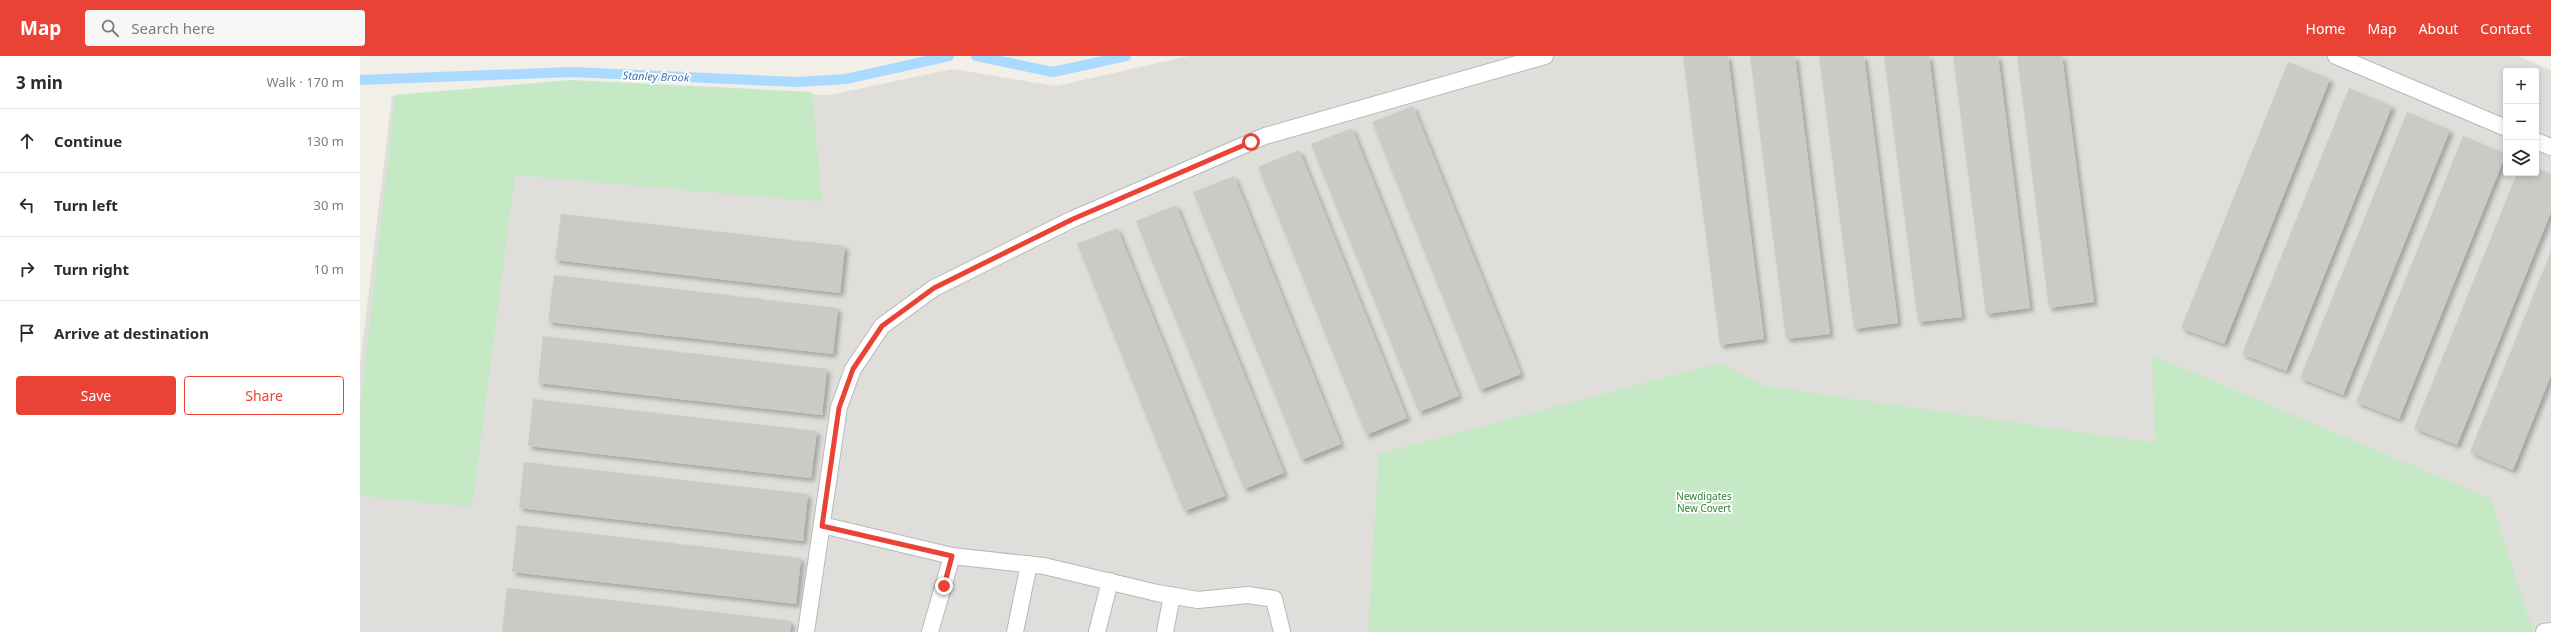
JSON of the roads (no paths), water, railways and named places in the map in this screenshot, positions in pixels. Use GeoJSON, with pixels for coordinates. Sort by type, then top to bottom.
{"type":"FeatureCollection","features":[{"type":"Feature","properties":{"kind":"lane"},"geometry":{"type":"LineString","coordinates":[[806,632],[839,408],[853,369],[882,326],[934,288],[1073,219],[1265,136],[1546,56]]}},
{"type":"Feature","properties":{"kind":"lane"},"geometry":{"type":"LineString","coordinates":[[2336,56],[2503,127]]}},
{"type":"Feature","properties":{"kind":"lane"},"geometry":{"type":"LineString","coordinates":[[2539,142],[2551,147]]}},
{"type":"Feature","properties":{"kind":"lane"},"geometry":{"type":"LineString","coordinates":[[822,526],[952,556],[1029,564],[1198,600],[1248,595],[1274,598],[1282,632]]}},
{"type":"Feature","properties":{"kind":"lane"},"geometry":{"type":"LineString","coordinates":[[930,632],[952,556]]}},
{"type":"Feature","properties":{"kind":"lane"},"geometry":{"type":"LineString","coordinates":[[1015,632],[1029,564]]}},
{"type":"Feature","properties":{"kind":"lane"},"geometry":{"type":"LineString","coordinates":[[1097,632],[1110,581]]}},
{"type":"Feature","properties":{"kind":"lane"},"geometry":{"type":"LineString","coordinates":[[1165,632],[1172,595]]}},
{"type":"Feature","properties":{"kind":"lane"},"geometry":{"type":"LineString","coordinates":[[2544,632],[2551,631]]}},
{"type":"Feature","properties":{"kind":"waterway","name":"Stanley Brook"},"geometry":{"type":"LineString","coordinates":[[360,80],[572,72],[798,82],[846,79],[949,56]]}},
{"type":"Feature","properties":{"kind":"waterway","name":"Stanley Brook"},"geometry":{"type":"LineString","coordinates":[[976,56],[1053,72],[1126,56]]}},
{"type":"Feature","properties":{"kind":"park label","name":"Newdigates New Covert"},"geometry":{"type":"Point","coordinates":[1704,502]}}]}
